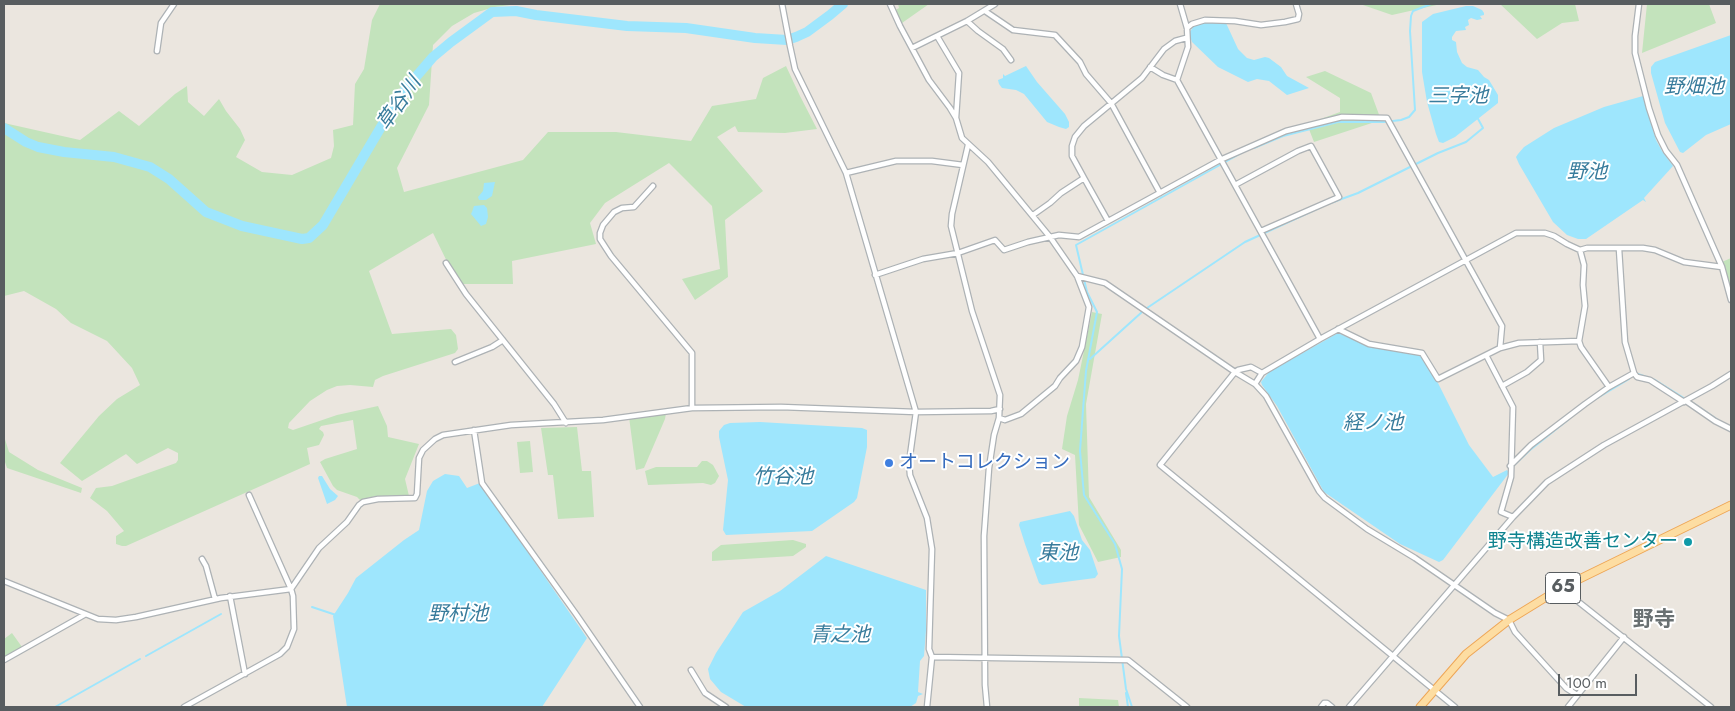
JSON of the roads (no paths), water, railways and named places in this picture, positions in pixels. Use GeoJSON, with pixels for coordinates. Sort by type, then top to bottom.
{"type":"FeatureCollection","features":[{"type":"Feature","properties":{"kind":"main road","name":"65"},"geometry":{"type":"LineString","coordinates":[[1420,707],[1466,654],[1509,620],[1561,588],[1731,505]]}},
{"type":"Feature","properties":{"kind":"street"},"geometry":{"type":"LineString","coordinates":[[156,51],[161,23],[174,4]]}},
{"type":"Feature","properties":{"kind":"street"},"geometry":{"type":"LineString","coordinates":[[782,4],[795,69],[846,174],[916,412],[908,463],[910,475],[927,518],[932,549],[929,649],[932,657],[927,707]]}},
{"type":"Feature","properties":{"kind":"street"},"geometry":{"type":"LineString","coordinates":[[890,4],[929,80],[956,118],[962,138],[988,162],[1050,237],[1077,276],[1089,308],[1082,347],[1076,361],[1055,386],[1021,414],[1005,420],[1000,418]]}},
{"type":"Feature","properties":{"kind":"street"},"geometry":{"type":"LineString","coordinates":[[912,48],[967,21],[995,4]]}},
{"type":"Feature","properties":{"kind":"street"},"geometry":{"type":"LineString","coordinates":[[1177,80],[1188,47],[1186,38],[1187,28],[1180,4]]}},
{"type":"Feature","properties":{"kind":"street"},"geometry":{"type":"LineString","coordinates":[[1187,28],[1192,24],[1211,20],[1261,25],[1285,22],[1298,19],[1299,14],[1296,4]]}},
{"type":"Feature","properties":{"kind":"street"},"geometry":{"type":"LineString","coordinates":[[1639,4],[1635,36],[1636,53],[1649,108],[1658,136],[1666,151],[1677,165],[1722,267],[1731,300]]}},
{"type":"Feature","properties":{"kind":"street"},"geometry":{"type":"LineString","coordinates":[[985,11],[1013,30],[1055,35],[1080,62],[1086,74],[1111,103],[1160,193]]}},
{"type":"Feature","properties":{"kind":"street"},"geometry":{"type":"LineString","coordinates":[[967,21],[978,32],[1003,49],[1011,60]]}},
{"type":"Feature","properties":{"kind":"street"},"geometry":{"type":"LineString","coordinates":[[937,36],[960,74],[956,118]]}},
{"type":"Feature","properties":{"kind":"street"},"geometry":{"type":"LineString","coordinates":[[1108,221],[1072,156],[1072,146],[1075,137],[1084,126],[1142,78],[1164,49],[1174,41],[1186,38]]}},
{"type":"Feature","properties":{"kind":"street"},"geometry":{"type":"LineString","coordinates":[[1150,67],[1163,75],[1177,80],[1320,339]]}},
{"type":"Feature","properties":{"kind":"street"},"geometry":{"type":"LineString","coordinates":[[875,275],[923,259],[958,253],[995,240],[1004,250],[1059,235],[1079,237],[1220,160],[1286,131],[1342,117],[1388,118],[1502,326],[1500,348]]}},
{"type":"Feature","properties":{"kind":"street"},"geometry":{"type":"LineString","coordinates":[[968,145],[951,226],[972,311],[1000,395],[1000,418],[994,435],[989,468],[984,536],[985,658],[988,707]]}},
{"type":"Feature","properties":{"kind":"street"},"geometry":{"type":"LineString","coordinates":[[1235,185],[1311,146],[1339,197],[1261,231]]}},
{"type":"Feature","properties":{"kind":"street"},"geometry":{"type":"LineString","coordinates":[[846,174],[896,161],[963,165]]}},
{"type":"Feature","properties":{"kind":"street"},"geometry":{"type":"LineString","coordinates":[[1033,215],[1084,178]]}},
{"type":"Feature","properties":{"kind":"street"},"geometry":{"type":"LineString","coordinates":[[653,186],[634,207],[622,208],[614,212],[603,225],[600,239],[611,256],[692,353],[692,408]]}},
{"type":"Feature","properties":{"kind":"street"},"geometry":{"type":"LineString","coordinates":[[1255,384],[1262,373],[1320,339],[1516,233],[1545,233],[1580,250],[1586,248],[1643,248],[1655,250],[1684,262],[1722,267]]}},
{"type":"Feature","properties":{"kind":"street"},"geometry":{"type":"LineString","coordinates":[[1619,249],[1625,342],[1634,373],[1637,377],[1650,380],[1731,429]]}},
{"type":"Feature","properties":{"kind":"street"},"geometry":{"type":"LineString","coordinates":[[1580,250],[1584,265],[1585,306],[1579,341],[1581,347],[1609,387]]}},
{"type":"Feature","properties":{"kind":"street"},"geometry":{"type":"LineString","coordinates":[[446,263],[466,294],[554,404],[566,422]]}},
{"type":"Feature","properties":{"kind":"street"},"geometry":{"type":"LineString","coordinates":[[1077,276],[1105,283],[1255,384],[1266,396],[1318,491],[1325,498],[1367,529],[1415,558],[1495,613],[1509,620],[1515,632],[1566,688],[1577,695]]}},
{"type":"Feature","properties":{"kind":"street"},"geometry":{"type":"LineString","coordinates":[[1338,329],[1369,344],[1422,353],[1438,379],[1500,348],[1519,343],[1579,341]]}},
{"type":"Feature","properties":{"kind":"street"},"geometry":{"type":"LineString","coordinates":[[454,362],[492,347],[503,340]]}},
{"type":"Feature","properties":{"kind":"street"},"geometry":{"type":"LineString","coordinates":[[1502,386],[1527,372],[1541,360],[1540,342]]}},
{"type":"Feature","properties":{"kind":"street"},"geometry":{"type":"LineString","coordinates":[[1486,355],[1513,407],[1511,477],[1501,512],[1512,517]]}},
{"type":"Feature","properties":{"kind":"street"},"geometry":{"type":"LineString","coordinates":[[1262,373],[1251,367],[1235,372],[1160,465],[1455,707]]}},
{"type":"Feature","properties":{"kind":"street"},"geometry":{"type":"LineString","coordinates":[[1510,466],[1531,445],[1609,387],[1634,373]]}},
{"type":"Feature","properties":{"kind":"street"},"geometry":{"type":"LineString","coordinates":[[1349,707],[1512,517],[1547,482],[1604,445],[1731,374]]}},
{"type":"Feature","properties":{"kind":"street"},"geometry":{"type":"LineString","coordinates":[[291,589],[318,548],[347,522],[363,502],[378,499],[415,498],[417,494],[419,458],[423,450],[435,439],[443,435],[511,425],[603,420],[692,408],[781,407],[916,412],[992,411],[1000,409]]}},
{"type":"Feature","properties":{"kind":"street"},"geometry":{"type":"LineString","coordinates":[[474,430],[482,483],[640,707]]}},
{"type":"Feature","properties":{"kind":"street"},"geometry":{"type":"LineString","coordinates":[[184,707],[280,654],[287,647],[294,629],[291,589],[249,495]]}},
{"type":"Feature","properties":{"kind":"street"},"geometry":{"type":"LineString","coordinates":[[202,559],[206,566],[215,599]]}},
{"type":"Feature","properties":{"kind":"street"},"geometry":{"type":"LineString","coordinates":[[4,581],[98,619],[116,620],[230,596],[291,589]]}},
{"type":"Feature","properties":{"kind":"street"},"geometry":{"type":"LineString","coordinates":[[1561,588],[1711,707]]}},
{"type":"Feature","properties":{"kind":"street"},"geometry":{"type":"LineString","coordinates":[[230,596],[246,674]]}},
{"type":"Feature","properties":{"kind":"street"},"geometry":{"type":"LineString","coordinates":[[4,660],[84,614]]}},
{"type":"Feature","properties":{"kind":"street"},"geometry":{"type":"LineString","coordinates":[[1568,707],[1624,638]]}},
{"type":"Feature","properties":{"kind":"street"},"geometry":{"type":"LineString","coordinates":[[932,657],[1128,660],[1186,707]]}},
{"type":"Feature","properties":{"kind":"street"},"geometry":{"type":"LineString","coordinates":[[691,670],[705,693],[726,707]]}},
{"type":"Feature","properties":{"kind":"street"},"geometry":{"type":"LineString","coordinates":[[1321,707],[1324,703],[1332,707]]}},
{"type":"Feature","properties":{"kind":"water","name":"三字池"},"geometry":{"type":"Polygon","coordinates":[[[1473,6],[1482,10],[1484,15],[1480,16],[1482,19],[1471,18],[1468,20],[1469,25],[1465,27],[1466,30],[1456,31],[1452,40],[1456,42],[1457,52],[1462,63],[1467,67],[1478,70],[1489,80],[1498,95],[1498,103],[1455,137],[1443,143],[1439,142],[1427,102],[1422,72],[1422,22],[1433,14],[1473,6]]]}},
{"type":"Feature","properties":{"kind":"water"},"geometry":{"type":"Polygon","coordinates":[[[1207,22],[1226,23],[1238,49],[1247,58],[1254,60],[1265,57],[1269,58],[1281,67],[1287,76],[1309,88],[1287,95],[1269,81],[1257,79],[1248,82],[1218,67],[1192,42],[1189,33],[1194,26],[1207,22]]]}},
{"type":"Feature","properties":{"kind":"water","name":"野畑池"},"geometry":{"type":"Polygon","coordinates":[[[1731,35],[1731,124],[1706,135],[1683,153],[1680,152],[1665,123],[1651,67],[1655,62],[1731,35]]]}},
{"type":"Feature","properties":{"kind":"water"},"geometry":{"type":"Polygon","coordinates":[[[1026,66],[1037,82],[1065,114],[1069,127],[1066,129],[1047,122],[1024,94],[1016,90],[1002,88],[999,84],[998,80],[1003,78],[1003,74],[1005,76],[1026,66]]]}},
{"type":"Feature","properties":{"kind":"water","name":"野池"},"geometry":{"type":"Polygon","coordinates":[[[1643,96],[1656,140],[1673,166],[1644,198],[1646,202],[1643,200],[1586,239],[1578,239],[1567,235],[1553,222],[1516,157],[1524,147],[1554,128],[1604,107],[1643,96]]]}},
{"type":"Feature","properties":{"kind":"water"},"geometry":{"type":"Polygon","coordinates":[[[495,182],[492,196],[486,200],[479,200],[478,197],[483,191],[484,183],[495,182]]]}},
{"type":"Feature","properties":{"kind":"water"},"geometry":{"type":"Polygon","coordinates":[[[484,205],[487,208],[488,217],[486,224],[481,226],[471,214],[474,206],[484,205]]]}},
{"type":"Feature","properties":{"kind":"water","name":"経ノ池"},"geometry":{"type":"Polygon","coordinates":[[[1338,333],[1366,345],[1420,355],[1436,379],[1469,445],[1493,477],[1507,470],[1509,473],[1443,560],[1439,562],[1400,544],[1324,492],[1277,406],[1262,385],[1261,382],[1269,372],[1338,333]]]}},
{"type":"Feature","properties":{"kind":"water","name":"竹谷池"},"geometry":{"type":"Polygon","coordinates":[[[760,422],[862,428],[867,430],[867,447],[857,498],[854,502],[812,531],[726,535],[723,530],[728,480],[719,431],[724,425],[730,423],[760,422]]]}},
{"type":"Feature","properties":{"kind":"water","name":"野村池"},"geometry":{"type":"Polygon","coordinates":[[[445,474],[459,476],[467,488],[480,483],[587,638],[542,707],[347,707],[333,616],[356,578],[419,530],[427,491],[433,481],[445,474]]]}},
{"type":"Feature","properties":{"kind":"water"},"geometry":{"type":"Polygon","coordinates":[[[322,476],[330,489],[338,496],[327,504],[318,478],[322,476]]]}},
{"type":"Feature","properties":{"kind":"water","name":"東池"},"geometry":{"type":"Polygon","coordinates":[[[1070,511],[1074,516],[1082,540],[1090,550],[1098,574],[1095,578],[1042,585],[1039,583],[1025,544],[1019,525],[1020,522],[1070,511]]]}},
{"type":"Feature","properties":{"kind":"water","name":"青之池"},"geometry":{"type":"Polygon","coordinates":[[[826,556],[926,590],[924,656],[920,661],[918,692],[923,694],[918,696],[916,703],[910,707],[746,707],[721,692],[710,679],[708,669],[716,653],[743,612],[780,591],[826,556]]]}},
{"type":"Feature","properties":{"kind":"waterway","name":"草谷川"},"geometry":{"type":"LineString","coordinates":[[4,128],[38,147],[64,152],[114,157],[150,167],[169,179],[206,212],[242,226],[302,239],[309,238],[323,225],[394,105],[408,86],[433,57],[492,12],[516,11],[627,26],[686,28],[755,38],[787,40],[807,32],[843,4]]}},
{"type":"Feature","properties":{"kind":"waterway"},"geometry":{"type":"LineString","coordinates":[[1254,148],[1283,136],[1338,122],[1384,122],[1409,117],[1415,110],[1410,31],[1411,16],[1413,11],[1431,4]]}},
{"type":"Feature","properties":{"kind":"waterway"},"geometry":{"type":"LineString","coordinates":[[1328,204],[1358,193],[1438,153],[1466,142],[1483,128],[1477,117]]}},
{"type":"Feature","properties":{"kind":"waterway"},"geometry":{"type":"LineString","coordinates":[[1132,707],[1126,689],[1119,636],[1122,569],[1115,544],[1084,495],[1080,451],[1086,371],[1097,312],[1087,292],[1076,245],[1245,151]]}},
{"type":"Feature","properties":{"kind":"waterway"},"geometry":{"type":"LineString","coordinates":[[1147,308],[1245,242],[1319,208]]}},
{"type":"Feature","properties":{"kind":"waterway"},"geometry":{"type":"LineString","coordinates":[[1090,359],[1142,312]]}},
{"type":"Feature","properties":{"kind":"waterway"},"geometry":{"type":"LineString","coordinates":[[1638,374],[1655,380],[1687,400]]}},
{"type":"Feature","properties":{"kind":"waterway"},"geometry":{"type":"LineString","coordinates":[[1594,400],[1629,379]]}},
{"type":"Feature","properties":{"kind":"waterway"},"geometry":{"type":"LineString","coordinates":[[1693,403],[1718,420]]}},
{"type":"Feature","properties":{"kind":"waterway"},"geometry":{"type":"LineString","coordinates":[[1513,466],[1569,419]]}},
{"type":"Feature","properties":{"kind":"waterway"},"geometry":{"type":"LineString","coordinates":[[312,607],[336,615]]}},
{"type":"Feature","properties":{"kind":"waterway"},"geometry":{"type":"LineString","coordinates":[[146,656],[221,614]]}},
{"type":"Feature","properties":{"kind":"waterway"},"geometry":{"type":"LineString","coordinates":[[55,707],[140,659]]}},
{"type":"Feature","properties":{"kind":"waterway"},"geometry":{"type":"LineString","coordinates":[[1126,693],[1128,707]]}},
{"type":"Feature","properties":{"kind":"place","name":"オートコレクション"},"geometry":{"type":"Point","coordinates":[889,463]}},
{"type":"Feature","properties":{"kind":"place","name":"野寺構造改善センター"},"geometry":{"type":"Point","coordinates":[1688,542]}},
{"type":"Feature","properties":{"kind":"district","name":"野寺"},"geometry":{"type":"Point","coordinates":[1654,621]}}]}
